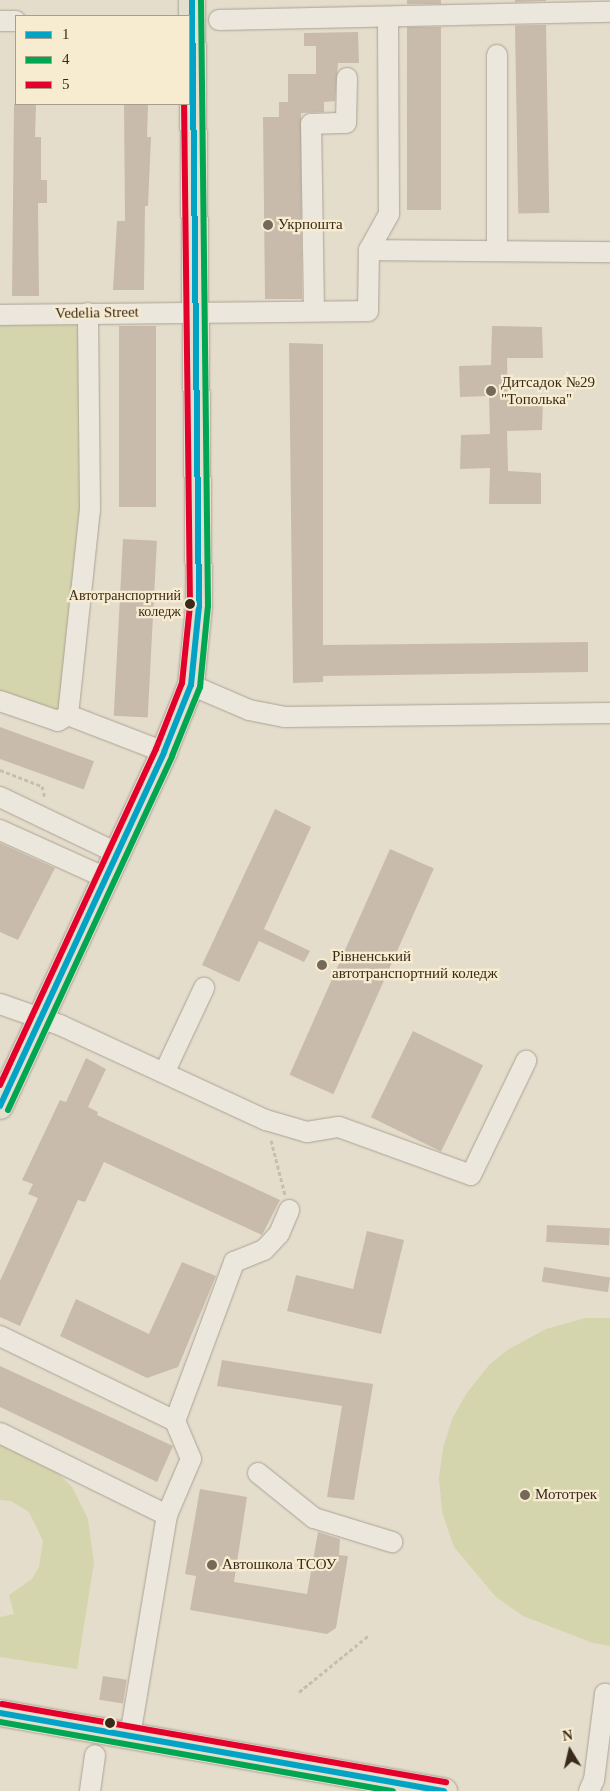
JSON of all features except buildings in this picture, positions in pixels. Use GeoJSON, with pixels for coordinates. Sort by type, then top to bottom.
{"type":"FeatureCollection","features":[{"type":"Feature","properties":{"kind":"main road"},"geometry":{"type":"LineString","coordinates":[[0,1106],[164,752],[191,685],[199,606],[191,14]]}},
{"type":"Feature","properties":{"kind":"main road"},"geometry":{"type":"LineString","coordinates":[[0,1713],[130,1736],[374,1785],[444,1791]]}},
{"type":"Feature","properties":{"kind":"street"},"geometry":{"type":"LineString","coordinates":[[219,20],[610,12]]}},
{"type":"Feature","properties":{"kind":"street"},"geometry":{"type":"LineString","coordinates":[[388,17],[389,214],[369,250],[610,252]]}},
{"type":"Feature","properties":{"kind":"street"},"geometry":{"type":"LineString","coordinates":[[0,22],[15,22]]}},
{"type":"Feature","properties":{"kind":"street"},"geometry":{"type":"LineString","coordinates":[[497,55],[498,251]]}},
{"type":"Feature","properties":{"kind":"street"},"geometry":{"type":"LineString","coordinates":[[314,310],[311,124],[346,123],[347,78]]}},
{"type":"Feature","properties":{"kind":"street","name":"Vedelia Street"},"geometry":{"type":"LineString","coordinates":[[0,315],[195,310],[368,311],[369,250]]}},
{"type":"Feature","properties":{"kind":"street"},"geometry":{"type":"LineString","coordinates":[[68,715],[90,510],[88,313]]}},
{"type":"Feature","properties":{"kind":"street"},"geometry":{"type":"LineString","coordinates":[[191,685],[250,710],[284,718],[610,713]]}},
{"type":"Feature","properties":{"kind":"street"},"geometry":{"type":"LineString","coordinates":[[0,701],[58,721],[68,715]]}},
{"type":"Feature","properties":{"kind":"street"},"geometry":{"type":"LineString","coordinates":[[68,715],[164,752]]}},
{"type":"Feature","properties":{"kind":"street"},"geometry":{"type":"LineString","coordinates":[[0,797],[50,819],[117,854]]}},
{"type":"Feature","properties":{"kind":"street"},"geometry":{"type":"LineString","coordinates":[[0,830],[106,878]]}},
{"type":"Feature","properties":{"kind":"street"},"geometry":{"type":"LineString","coordinates":[[164,1071],[204,988]]}},
{"type":"Feature","properties":{"kind":"street"},"geometry":{"type":"LineString","coordinates":[[0,1004],[40,1020],[60,1025],[164,1071],[266,1120],[307,1132],[339,1127],[471,1175],[526,1061]]}},
{"type":"Feature","properties":{"kind":"street"},"geometry":{"type":"LineString","coordinates":[[175,1421],[234,1262],[264,1250],[279,1234],[289,1210]]}},
{"type":"Feature","properties":{"kind":"street"},"geometry":{"type":"LineString","coordinates":[[0,1336],[175,1421],[191,1459],[167,1515],[130,1736]]}},
{"type":"Feature","properties":{"kind":"street"},"geometry":{"type":"LineString","coordinates":[[0,1433],[167,1515]]}},
{"type":"Feature","properties":{"kind":"street"},"geometry":{"type":"LineString","coordinates":[[258,1473],[314,1518],[392,1542]]}},
{"type":"Feature","properties":{"kind":"street"},"geometry":{"type":"LineString","coordinates":[[589,1791],[594,1780],[605,1694],[610,1695]]}},
{"type":"Feature","properties":{"kind":"street"},"geometry":{"type":"LineString","coordinates":[[90,1791],[95,1755]]}},
{"type":"Feature","properties":{"kind":"path"},"geometry":{"type":"LineString","coordinates":[[0,770],[42,786],[50,819]]}},
{"type":"Feature","properties":{"kind":"path"},"geometry":{"type":"LineString","coordinates":[[266,1120],[289,1210]]}},
{"type":"Feature","properties":{"kind":"path"},"geometry":{"type":"LineString","coordinates":[[299,1692],[368,1636]]}},
{"type":"Feature","properties":{"kind":"green space"},"geometry":{"type":"Polygon","coordinates":[[[84,316],[86,510],[58,715],[0,693],[0,318],[84,316]]]}},
{"type":"Feature","properties":{"kind":"green space","name":"Мототрек"},"geometry":{"type":"Polygon","coordinates":[[[585,1318],[610,1318],[610,1646],[593,1643],[523,1616],[496,1597],[454,1547],[442,1512],[439,1478],[443,1448],[452,1419],[466,1394],[489,1365],[509,1349],[546,1329],[585,1318]]]}},
{"type":"Feature","properties":{"kind":"green space"},"geometry":{"type":"Polygon","coordinates":[[[0,1444],[59,1474],[72,1487],[88,1519],[94,1563],[77,1669],[0,1657],[0,1617],[14,1614],[9,1595],[32,1579],[39,1567],[43,1541],[29,1512],[11,1501],[0,1500],[0,1444]]]}},
{"type":"Feature","properties":{"kind":"transit line","name":"1"},"geometry":{"type":"LineString","coordinates":[[0,1106],[164,752],[191,685],[199,606],[192,0]]}},
{"type":"Feature","properties":{"kind":"transit line","name":"4"},"geometry":{"type":"LineString","coordinates":[[8,1110],[172,756],[200,687],[208,606],[201,0]]}},
{"type":"Feature","properties":{"kind":"transit line","name":"5"},"geometry":{"type":"LineString","coordinates":[[0,1085],[156,749],[182,683],[190,606],[184,105]]}},
{"type":"Feature","properties":{"kind":"transit line","name":"5"},"geometry":{"type":"LineString","coordinates":[[2,1704],[446,1782]]}},
{"type":"Feature","properties":{"kind":"transit line","name":"1"},"geometry":{"type":"LineString","coordinates":[[0,1713],[444,1791]]}},
{"type":"Feature","properties":{"kind":"transit line","name":"4"},"geometry":{"type":"LineString","coordinates":[[0,1722],[393,1791]]}},
{"type":"Feature","properties":{"kind":"place","name":"Укрпошта"},"geometry":{"type":"Point","coordinates":[268,225]}},
{"type":"Feature","properties":{"kind":"place","name":"Дитсадок №29 \"Тополька\""},"geometry":{"type":"Point","coordinates":[491,391]}},
{"type":"Feature","properties":{"kind":"place","name":"Автотранспортний коледж"},"geometry":{"type":"Point","coordinates":[190,604]}},
{"type":"Feature","properties":{"kind":"place","name":"Рівненський автотранспортний коледж"},"geometry":{"type":"Point","coordinates":[322,965]}},
{"type":"Feature","properties":{"kind":"place","name":"Мототрек"},"geometry":{"type":"Point","coordinates":[525,1495]}},
{"type":"Feature","properties":{"kind":"place","name":"Автошкола ТСОУ"},"geometry":{"type":"Point","coordinates":[212,1565]}}]}
